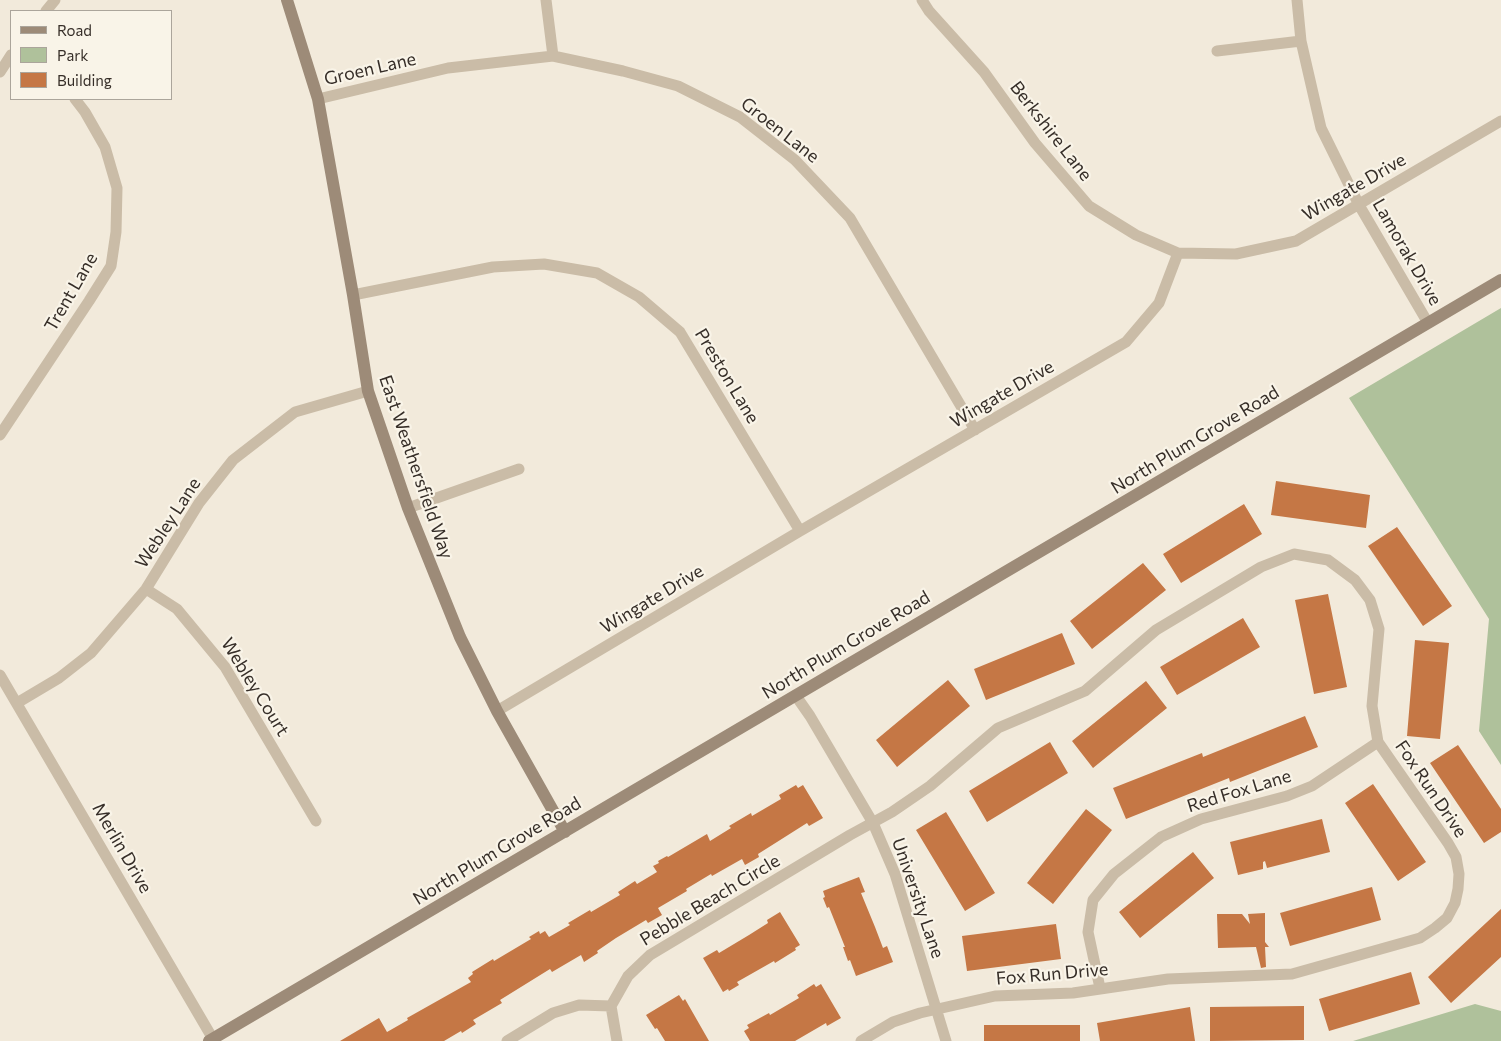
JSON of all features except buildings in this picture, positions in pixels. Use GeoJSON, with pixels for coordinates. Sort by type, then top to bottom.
{"type":"FeatureCollection","features":[{"type":"Feature","properties":{"kind":"street"},"geometry":{"type":"LineString","coordinates":[[47,10],[55,0]]}},
{"type":"Feature","properties":{"kind":"street","name":"East Weathersfield Way"},"geometry":{"type":"LineString","coordinates":[[287,0],[318,99],[368,391],[408,508],[460,637],[497,711],[565,832]]}},
{"type":"Feature","properties":{"kind":"street"},"geometry":{"type":"LineString","coordinates":[[546,0],[553,56]]}},
{"type":"Feature","properties":{"kind":"street","name":"Berkshire Lane"},"geometry":{"type":"LineString","coordinates":[[922,0],[929,11],[984,72],[1035,143],[1088,206],[1136,235],[1178,253]]}},
{"type":"Feature","properties":{"kind":"street","name":"Lamorak Drive"},"geometry":{"type":"LineString","coordinates":[[1297,0],[1300,41],[1321,128],[1359,205],[1428,323]]}},
{"type":"Feature","properties":{"kind":"street"},"geometry":{"type":"LineString","coordinates":[[1217,51],[1300,41]]}},
{"type":"Feature","properties":{"kind":"street","name":"Groen Lane"},"geometry":{"type":"LineString","coordinates":[[318,99],[448,68],[553,56],[623,71],[678,86],[740,117],[795,160],[850,218],[976,430]]}},
{"type":"Feature","properties":{"kind":"street"},"geometry":{"type":"LineString","coordinates":[[0,72],[10,57]]}},
{"type":"Feature","properties":{"kind":"street","name":"Trent Lane"},"geometry":{"type":"LineString","coordinates":[[0,435],[90,301],[111,266],[116,232],[117,188],[105,147],[85,112],[76,100]]}},
{"type":"Feature","properties":{"kind":"street","name":"Wingate Drive"},"geometry":{"type":"LineString","coordinates":[[497,711],[800,531],[1126,342],[1158,304],[1178,253],[1236,254],[1296,242],[1501,121]]}},
{"type":"Feature","properties":{"kind":"street","name":"Preston Lane"},"geometry":{"type":"LineString","coordinates":[[353,295],[493,267],[544,264],[597,273],[639,297],[680,332],[800,531]]}},
{"type":"Feature","properties":{"kind":"street","name":"North Plum Grove Road"},"geometry":{"type":"LineString","coordinates":[[211,1040],[1501,280]]}},
{"type":"Feature","properties":{"kind":"street","name":"Webley Lane"},"geometry":{"type":"LineString","coordinates":[[17,703],[59,678],[91,653],[146,589],[199,503],[233,460],[295,412],[368,391]]}},
{"type":"Feature","properties":{"kind":"street"},"geometry":{"type":"LineString","coordinates":[[408,508],[519,469]]}},
{"type":"Feature","properties":{"kind":"street","name":"Fox Run Drive"},"geometry":{"type":"LineString","coordinates":[[873,823],[930,786],[998,728],[1085,691],[1156,630],[1261,567],[1294,554],[1328,560],[1355,580],[1370,600],[1379,629],[1372,706],[1378,742],[1456,857],[1459,874],[1458,890],[1455,903],[1447,918],[1420,938],[1292,974],[1168,979],[1073,993],[995,996],[936,1009]]}},
{"type":"Feature","properties":{"kind":"street","name":"Webley Court"},"geometry":{"type":"LineString","coordinates":[[146,589],[177,609],[225,667],[316,821]]}},
{"type":"Feature","properties":{"kind":"street","name":"Merlin Drive"},"geometry":{"type":"LineString","coordinates":[[0,675],[211,1040]]}},
{"type":"Feature","properties":{"kind":"street","name":"University Lane"},"geometry":{"type":"LineString","coordinates":[[796,696],[810,716],[873,823],[895,874],[946,1041]]}},
{"type":"Feature","properties":{"kind":"street","name":"Red Fox Lane"},"geometry":{"type":"LineString","coordinates":[[1100,988],[1088,932],[1093,900],[1114,874],[1161,837],[1201,819],[1287,796],[1312,786],[1378,742]]}},
{"type":"Feature","properties":{"kind":"street","name":"Pebble Beach Circle"},"geometry":{"type":"LineString","coordinates":[[611,1006],[628,976],[650,954],[873,823]]}},
{"type":"Feature","properties":{"kind":"street"},"geometry":{"type":"LineString","coordinates":[[507,1041],[554,1013],[579,1005],[611,1006],[617,1041]]}},
{"type":"Feature","properties":{"kind":"street"},"geometry":{"type":"LineString","coordinates":[[861,1041],[893,1022],[936,1009]]}},
{"type":"Feature","properties":{"kind":"green space"},"geometry":{"type":"Polygon","coordinates":[[[1501,308],[1501,765],[1479,731],[1489,619],[1349,398],[1501,308]]]}},
{"type":"Feature","properties":{"kind":"green space"},"geometry":{"type":"Polygon","coordinates":[[[1475,1004],[1501,1011],[1501,1041],[1353,1041],[1475,1004]]]}}]}
